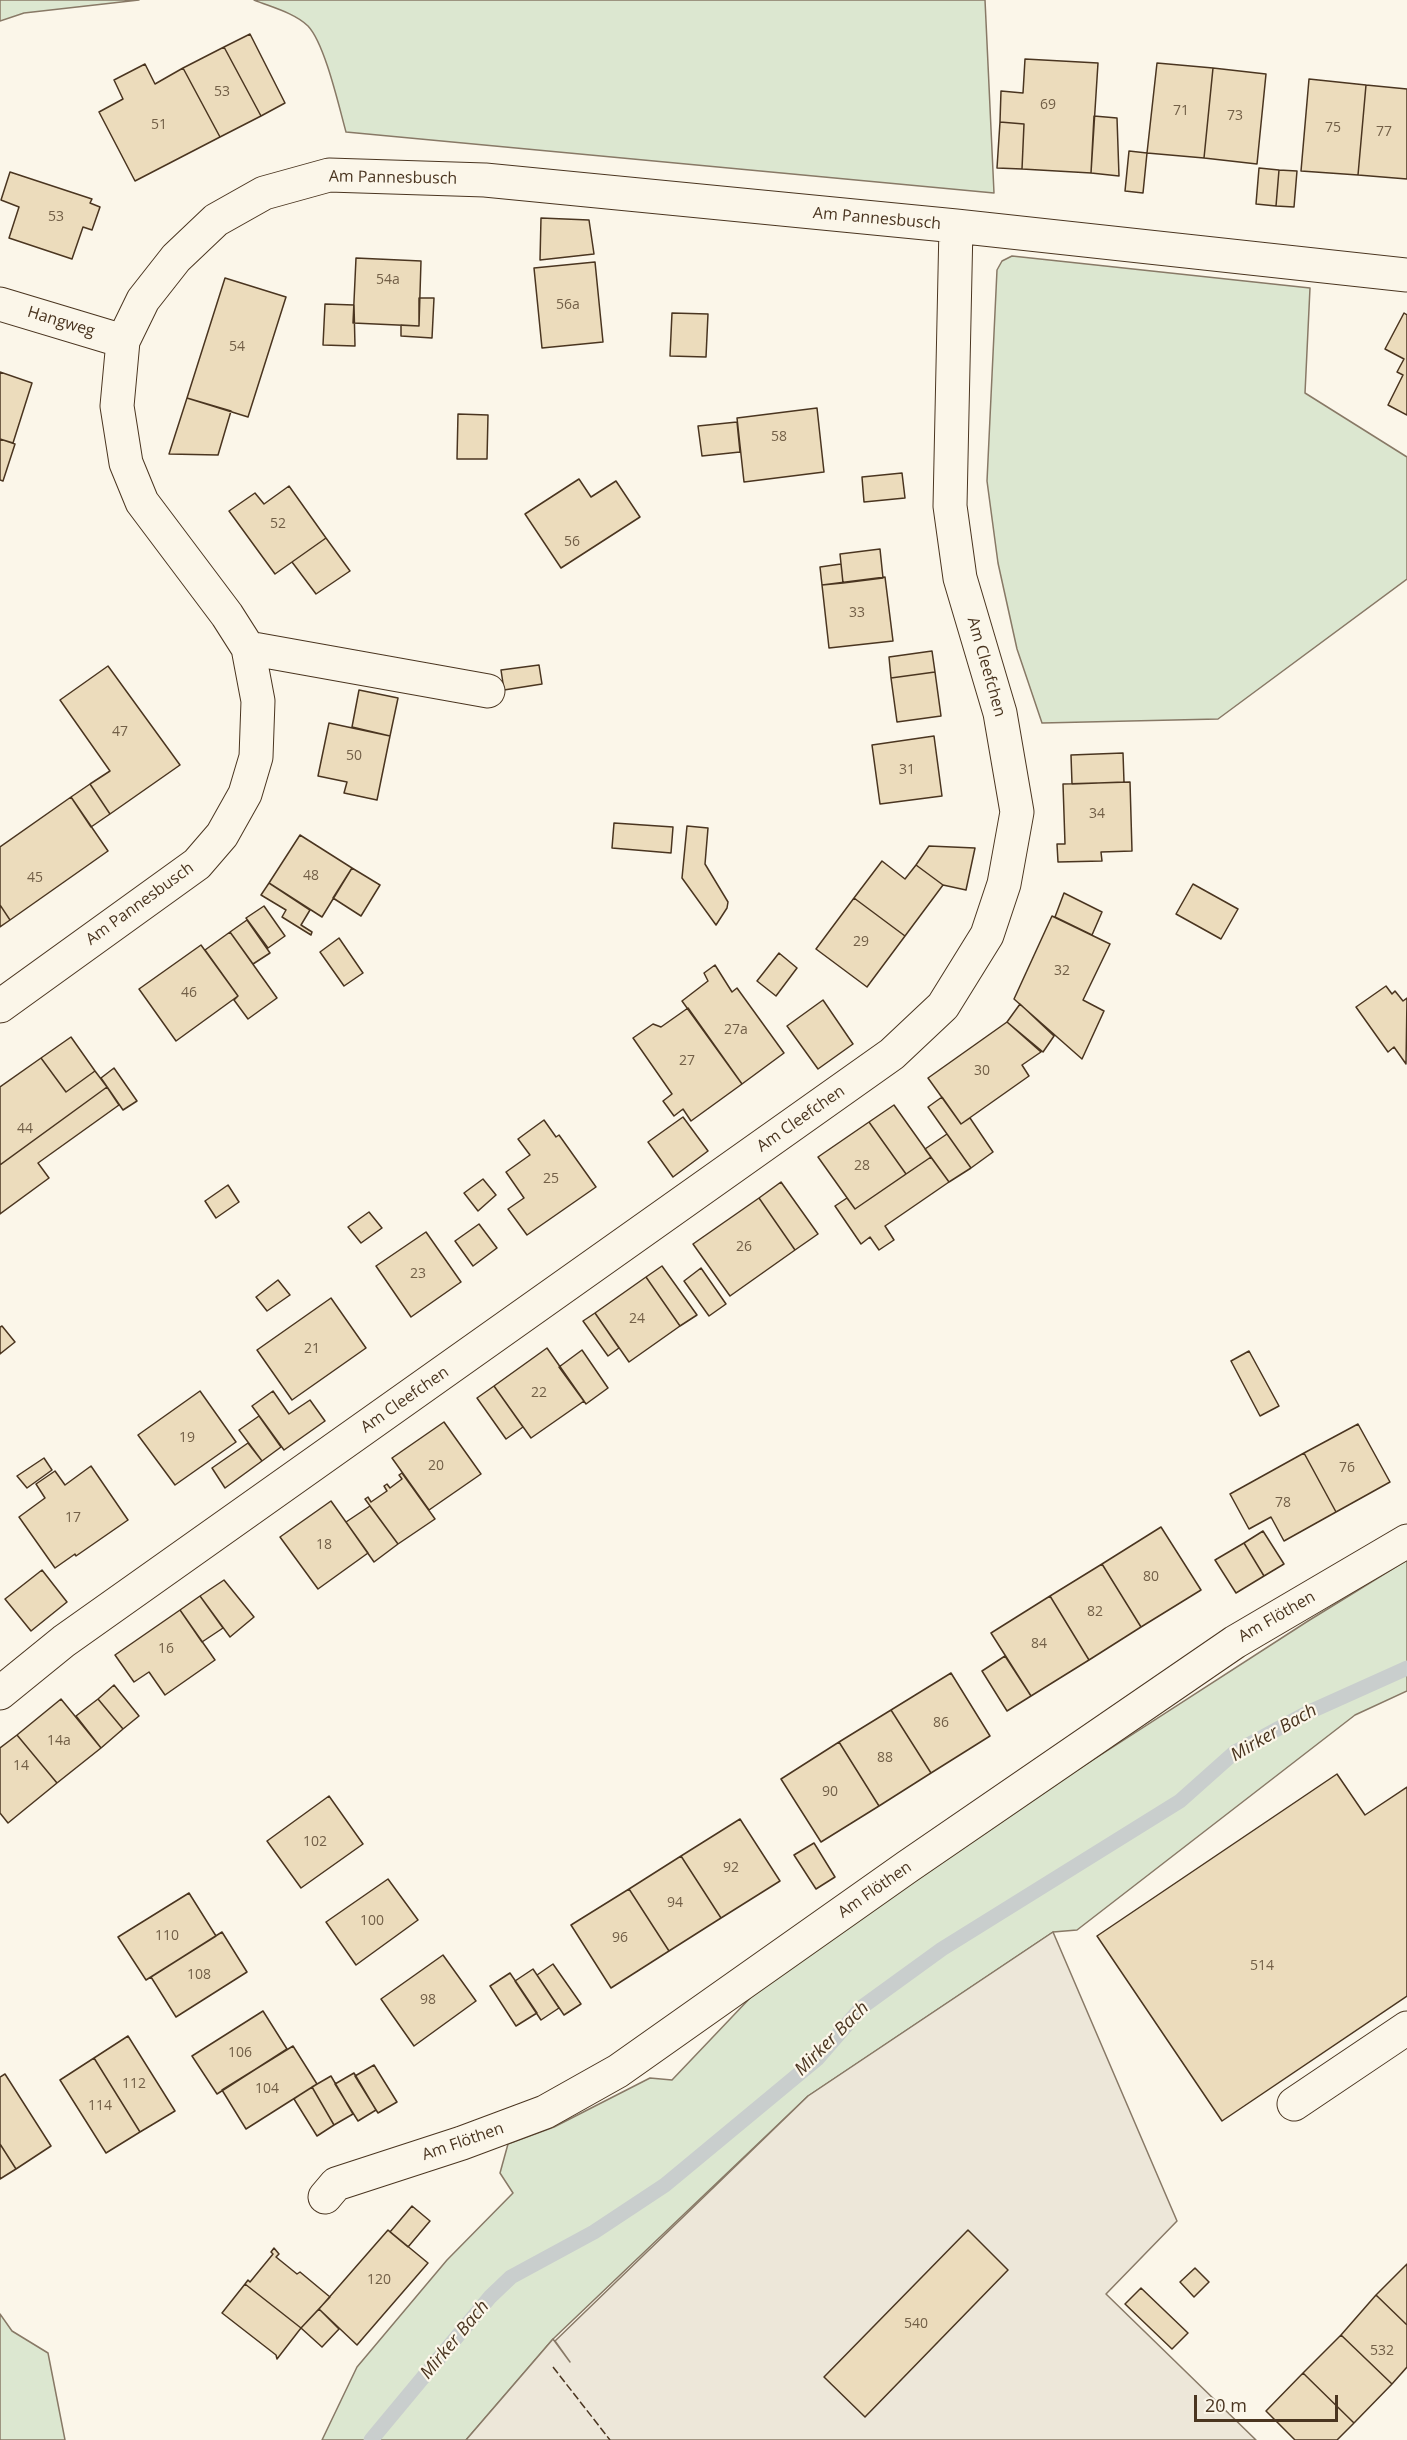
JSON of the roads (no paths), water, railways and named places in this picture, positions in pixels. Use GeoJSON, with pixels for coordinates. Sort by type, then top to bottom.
{"type":"FeatureCollection","features":[{"type":"Feature","properties":{"kind":"street","name":"Am Pannesbusch"},"geometry":{"type":"LineString","coordinates":[[0,1006],[197,864],[222,835],[245,794],[256,757],[258,702],[248,648],[227,615],[142,502],[126,463],[117,406],[123,341],[143,300],[176,258],[216,220],[264,193],[330,175],[485,180],[956,226],[1407,275]]}},
{"type":"Feature","properties":{"kind":"street","name":"Am Cleefchen"},"geometry":{"type":"LineString","coordinates":[[0,1693],[64,1641],[892,1054],[943,1006],[987,935],[1004,884],[1017,812],[1000,713],[960,578],[950,506],[956,226]]}},
{"type":"Feature","properties":{"kind":"street","name":"Hangweg"},"geometry":{"type":"LineString","coordinates":[[0,304],[123,341]]}},
{"type":"Feature","properties":{"kind":"street"},"geometry":{"type":"LineString","coordinates":[[248,648],[488,691]]}},
{"type":"Feature","properties":{"kind":"street","name":"Am Flöthen"},"geometry":{"type":"LineString","coordinates":[[325,2197],[336,2184],[462,2144],[545,2112],[618,2071],[916,1861],[1235,1642],[1407,1541]]}},
{"type":"Feature","properties":{"kind":"street"},"geometry":{"type":"LineString","coordinates":[[1294,2104],[1407,2028]]}},
{"type":"Feature","properties":{"kind":"waterway","name":"Mirker Bach"},"geometry":{"type":"LineString","coordinates":[[371,2440],[490,2297],[511,2277],[594,2232],[665,2185],[817,2059],[862,2007],[942,1949],[1180,1801],[1235,1752],[1307,1713],[1407,1668]]}}]}
